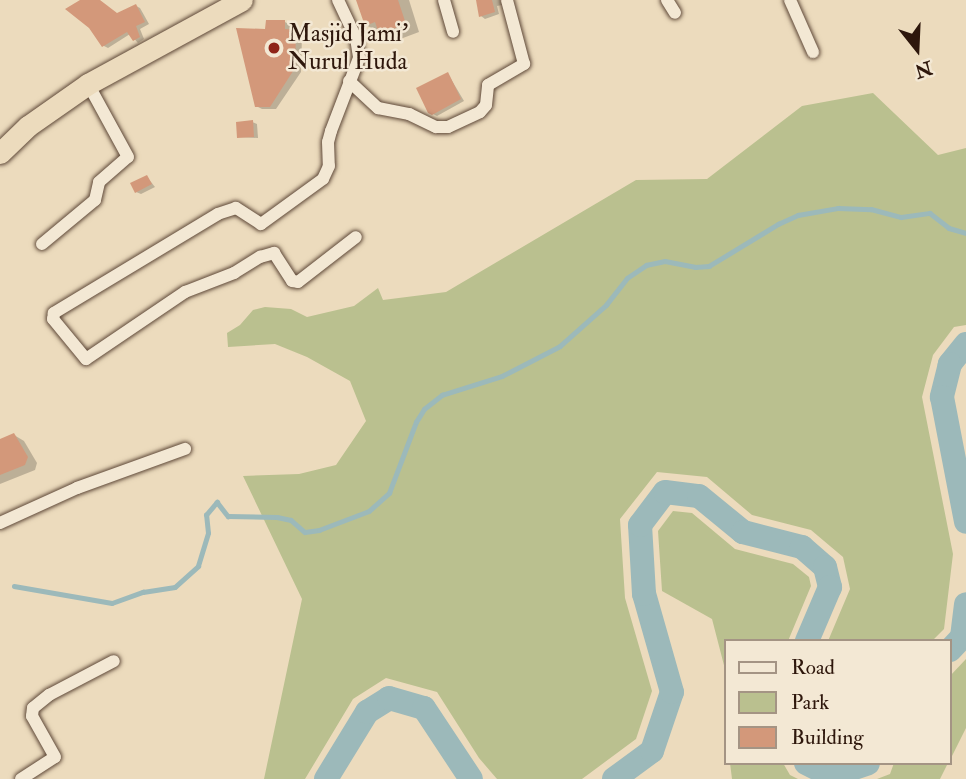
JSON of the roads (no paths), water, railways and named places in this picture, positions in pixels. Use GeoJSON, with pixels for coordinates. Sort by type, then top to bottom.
{"type":"FeatureCollection","features":[{"type":"Feature","properties":{"kind":"highway"},"geometry":{"type":"LineString","coordinates":[[0,153],[28,126],[88,84],[233,2]]}},
{"type":"Feature","properties":{"kind":"street"},"geometry":{"type":"LineString","coordinates":[[338,0],[356,38],[359,58],[328,142],[329,166],[323,179],[261,224],[236,208],[218,214],[54,313],[53,319],[86,359],[185,292],[234,273],[260,257],[274,253],[292,281],[298,282],[356,237]]}},
{"type":"Feature","properties":{"kind":"street"},"geometry":{"type":"LineString","coordinates":[[444,0],[453,32]]}},
{"type":"Feature","properties":{"kind":"street"},"geometry":{"type":"LineString","coordinates":[[349,81],[378,108],[409,114],[436,127],[448,127],[480,112],[486,105],[488,85],[524,64],[507,0]]}},
{"type":"Feature","properties":{"kind":"street"},"geometry":{"type":"LineString","coordinates":[[667,0],[676,13]]}},
{"type":"Feature","properties":{"kind":"street"},"geometry":{"type":"LineString","coordinates":[[790,0],[813,52]]}},
{"type":"Feature","properties":{"kind":"street"},"geometry":{"type":"LineString","coordinates":[[41,244],[95,200],[99,182],[128,156],[88,84]]}},
{"type":"Feature","properties":{"kind":"street"},"geometry":{"type":"LineString","coordinates":[[0,523],[77,488],[185,449]]}},
{"type":"Feature","properties":{"kind":"street"},"geometry":{"type":"LineString","coordinates":[[21,779],[55,757],[32,716],[33,708],[49,695],[114,661]]}},
{"type":"Feature","properties":{"kind":"waterway"},"geometry":{"type":"LineString","coordinates":[[14,586],[112,603],[143,592],[175,587],[198,566],[208,533],[206,515],[217,502],[228,516],[277,517],[291,520],[305,532],[319,530],[369,511],[389,493],[416,422],[424,409],[442,395],[502,376],[560,346],[606,305],[627,278],[646,265],[665,261],[695,267],[709,266],[778,224],[798,215],[838,208],[871,209],[901,217],[930,213],[949,228],[966,233]]}},
{"type":"Feature","properties":{"kind":"waterway"},"geometry":{"type":"LineString","coordinates":[[966,344],[950,364],[942,397],[966,522]]}},
{"type":"Feature","properties":{"kind":"waterway"},"geometry":{"type":"LineString","coordinates":[[614,779],[652,751],[672,692],[644,594],[640,525],[665,492],[699,496],[743,532],[802,547],[825,567],[830,587],[808,639]]}},
{"type":"Feature","properties":{"kind":"waterway"},"geometry":{"type":"LineString","coordinates":[[952,648],[962,637],[966,604]]}},
{"type":"Feature","properties":{"kind":"waterway"},"geometry":{"type":"LineString","coordinates":[[326,779],[367,712],[389,698],[424,708],[471,779]]}},
{"type":"Feature","properties":{"kind":"waterway"},"geometry":{"type":"LineString","coordinates":[[810,765],[831,776],[862,765]]}},
{"type":"Feature","properties":{"kind":"place","name":"Masjid Jami' Nurul Huda"},"geometry":{"type":"Point","coordinates":[274,48]}}]}
